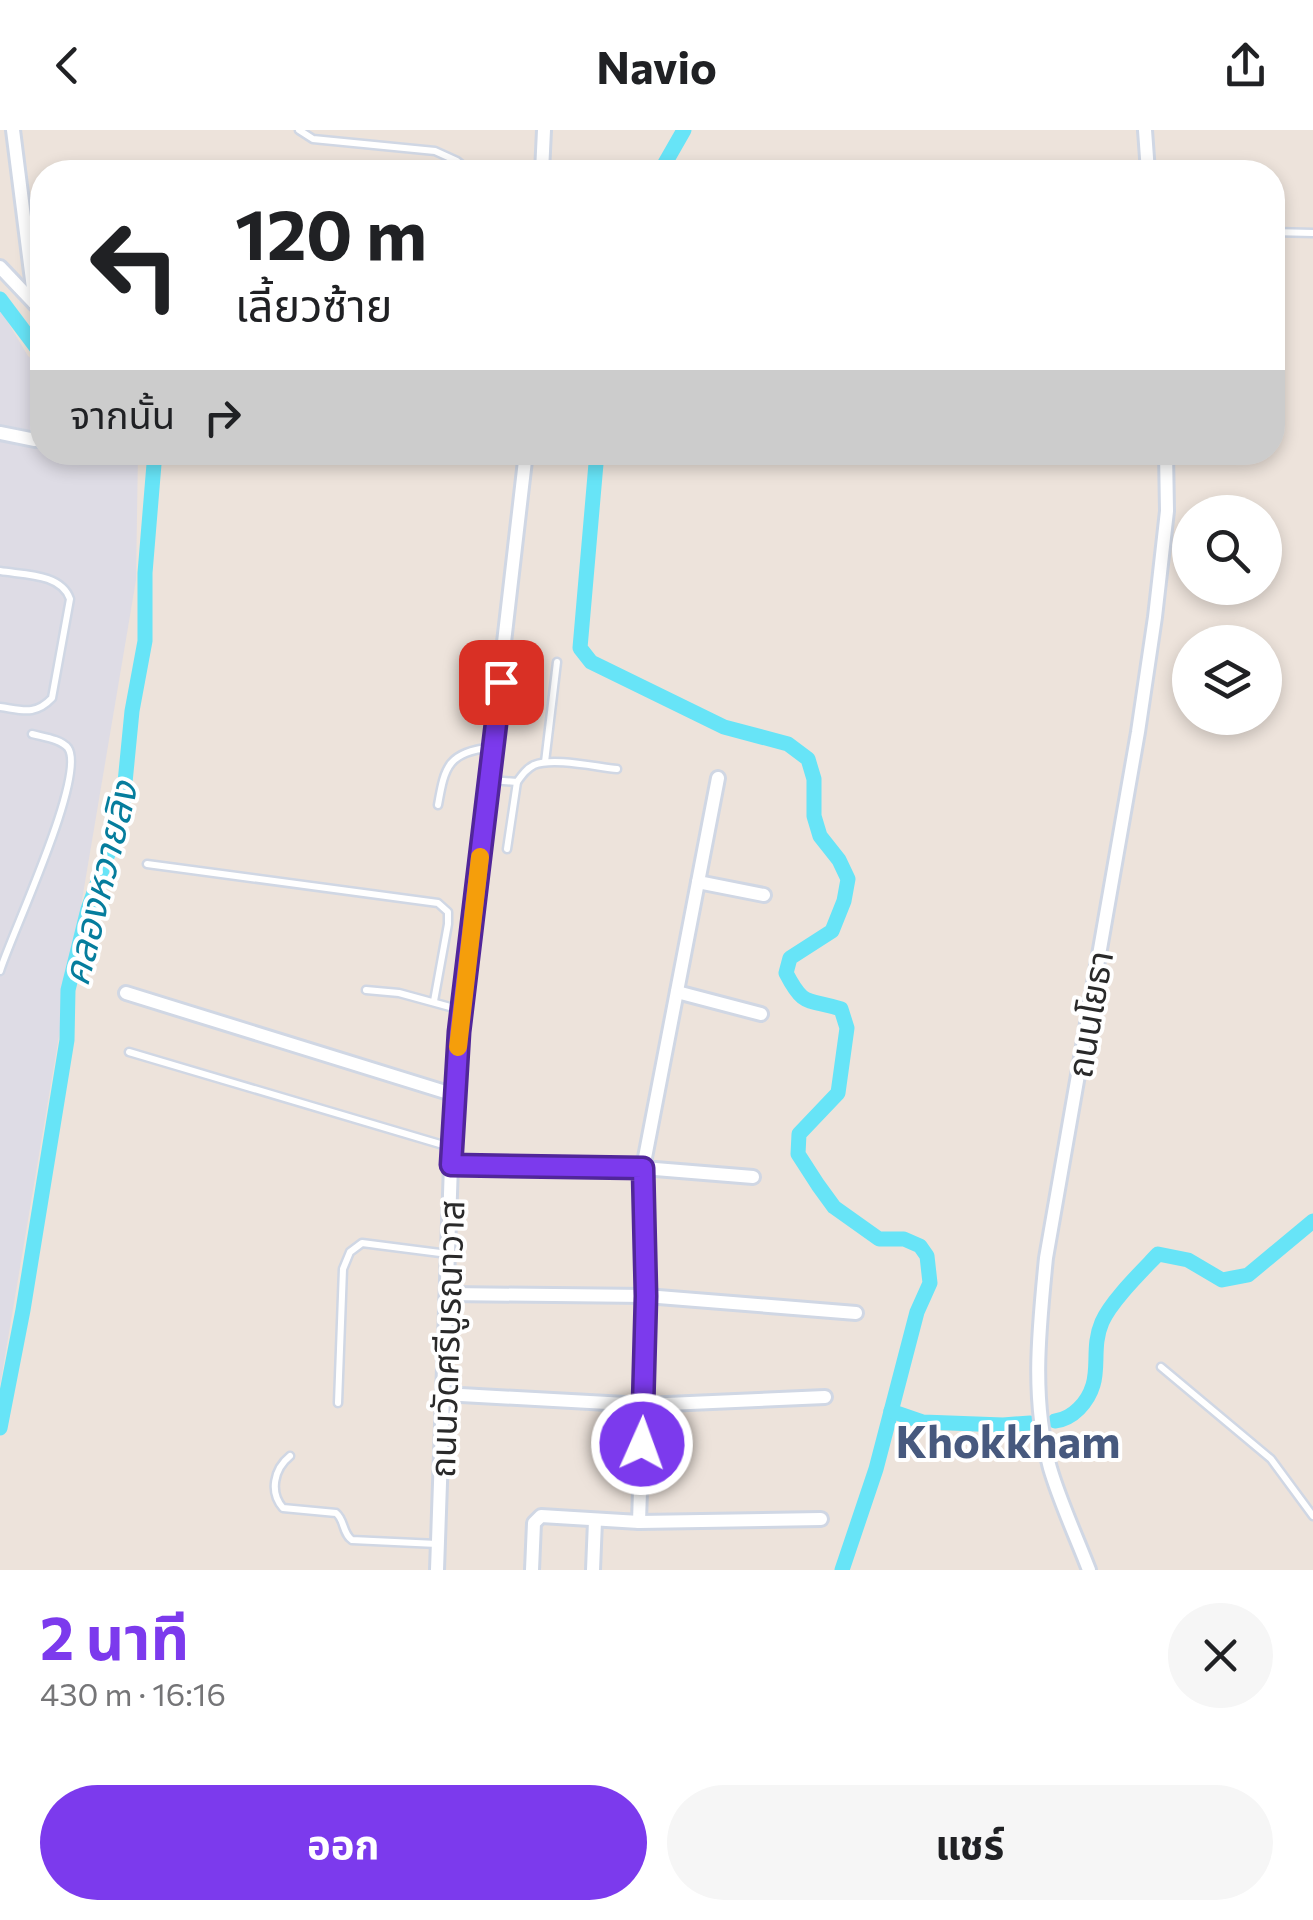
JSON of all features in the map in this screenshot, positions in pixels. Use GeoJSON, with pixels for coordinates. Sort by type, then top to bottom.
{"type":"FeatureCollection","features":[{"type":"Feature","properties":{"kind":"street"},"geometry":{"type":"LineString","coordinates":[[14,130],[30,244]]}},
{"type":"Feature","properties":{"kind":"street"},"geometry":{"type":"LineString","coordinates":[[543,160],[544,130]]}},
{"type":"Feature","properties":{"kind":"street"},"geometry":{"type":"LineString","coordinates":[[1144,130],[1147,160]]}},
{"type":"Feature","properties":{"kind":"street"},"geometry":{"type":"LineString","coordinates":[[0,267],[30,299]]}},
{"type":"Feature","properties":{"kind":"street"},"geometry":{"type":"LineString","coordinates":[[0,433],[30,439]]}},
{"type":"Feature","properties":{"kind":"street","name":"ถนนวัดศรีบูรณาวาส"},"geometry":{"type":"LineString","coordinates":[[437,1570],[451,1165],[462,1010],[525,465]]}},
{"type":"Feature","properties":{"kind":"street","name":"ถนนโยธา"},"geometry":{"type":"LineString","coordinates":[[1089,1570],[1050,1468],[1038,1396],[1038,1344],[1046,1258],[1138,732],[1163,564],[1168,511],[1166,465]]}},
{"type":"Feature","properties":{"kind":"street"},"geometry":{"type":"LineString","coordinates":[[639,1522],[646,1296],[643,1168],[718,778]]}},
{"type":"Feature","properties":{"kind":"street"},"geometry":{"type":"LineString","coordinates":[[698,882],[764,895]]}},
{"type":"Feature","properties":{"kind":"street"},"geometry":{"type":"LineString","coordinates":[[677,992],[761,1014]]}},
{"type":"Feature","properties":{"kind":"street"},"geometry":{"type":"LineString","coordinates":[[126,993],[456,1095]]}},
{"type":"Feature","properties":{"kind":"street"},"geometry":{"type":"LineString","coordinates":[[451,1165],[643,1168],[753,1177]]}},
{"type":"Feature","properties":{"kind":"street"},"geometry":{"type":"LineString","coordinates":[[447,1294],[646,1296],[856,1313]]}},
{"type":"Feature","properties":{"kind":"street"},"geometry":{"type":"LineString","coordinates":[[443,1394],[644,1405],[825,1398]]}},
{"type":"Feature","properties":{"kind":"street"},"geometry":{"type":"LineString","coordinates":[[532,1570],[534,1523],[541,1516],[639,1522],[822,1518]]}},
{"type":"Feature","properties":{"kind":"street"},"geometry":{"type":"LineString","coordinates":[[593,1570],[595,1521]]}},
{"type":"Feature","properties":{"kind":"lane"},"geometry":{"type":"LineString","coordinates":[[298,130],[313,140],[435,151],[454,160]]}},
{"type":"Feature","properties":{"kind":"lane"},"geometry":{"type":"LineString","coordinates":[[1285,232],[1313,233]]}},
{"type":"Feature","properties":{"kind":"lane"},"geometry":{"type":"LineString","coordinates":[[0,571],[54,580],[67,590],[70,599],[52,698],[42,708],[28,711],[0,707]]}},
{"type":"Feature","properties":{"kind":"lane"},"geometry":{"type":"LineString","coordinates":[[546,762],[557,662]]}},
{"type":"Feature","properties":{"kind":"lane"},"geometry":{"type":"LineString","coordinates":[[0,971],[42,870],[66,791],[71,759],[64,744],[32,734]]}},
{"type":"Feature","properties":{"kind":"lane"},"geometry":{"type":"LineString","coordinates":[[438,806],[448,766],[459,756],[493,747]]}},
{"type":"Feature","properties":{"kind":"lane"},"geometry":{"type":"LineString","coordinates":[[508,849],[517,782],[523,772],[546,762],[617,769]]}},
{"type":"Feature","properties":{"kind":"lane"},"geometry":{"type":"LineString","coordinates":[[489,779],[517,782]]}},
{"type":"Feature","properties":{"kind":"lane"},"geometry":{"type":"LineString","coordinates":[[147,864],[438,903],[448,912],[448,924],[434,1001]]}},
{"type":"Feature","properties":{"kind":"lane"},"geometry":{"type":"LineString","coordinates":[[366,990],[399,992],[462,1010]]}},
{"type":"Feature","properties":{"kind":"lane"},"geometry":{"type":"LineString","coordinates":[[129,1052],[452,1148]]}},
{"type":"Feature","properties":{"kind":"lane"},"geometry":{"type":"LineString","coordinates":[[338,1403],[343,1268],[350,1252],[362,1243],[449,1254]]}},
{"type":"Feature","properties":{"kind":"lane"},"geometry":{"type":"LineString","coordinates":[[1161,1367],[1271,1459],[1313,1516]]}},
{"type":"Feature","properties":{"kind":"lane"},"geometry":{"type":"LineString","coordinates":[[290,1456],[279,1464],[275,1475],[276,1498],[282,1508],[336,1513],[352,1540],[438,1544]]}},
{"type":"Feature","properties":{"kind":"shaded area"},"geometry":{"type":"Polygon","coordinates":[[[0,309],[30,358],[30,465],[138,465],[136,580],[0,1386],[0,309]]]}},
{"type":"Feature","properties":{"kind":"waterway"},"geometry":{"type":"LineString","coordinates":[[667,160],[684,130]]}},
{"type":"Feature","properties":{"kind":"waterway","name":"คลองหวายลิง"},"geometry":{"type":"LineString","coordinates":[[0,299],[30,339]]}},
{"type":"Feature","properties":{"kind":"waterway","name":"คลองหวายลิง"},"geometry":{"type":"LineString","coordinates":[[0,1428],[67,1040],[68,990],[88,909],[123,803],[132,711],[145,641],[145,573],[154,465]]}},
{"type":"Feature","properties":{"kind":"waterway"},"geometry":{"type":"LineString","coordinates":[[596,465],[580,648],[591,662],[724,727],[788,744],[808,759],[820,836],[848,879],[832,931],[790,958],[786,973],[802,997],[841,1009],[847,1028],[838,1093],[799,1134],[798,1154],[834,1207],[879,1239],[904,1239],[920,1246],[927,1256],[930,1283],[917,1312],[876,1469],[842,1570]]}},
{"type":"Feature","properties":{"kind":"waterway"},"geometry":{"type":"LineString","coordinates":[[1055,1421],[1074,1413],[1087,1398],[1095,1378],[1102,1322],[1119,1296],[1158,1254],[1188,1260],[1222,1280],[1248,1275],[1313,1221]]}},
{"type":"Feature","properties":{"kind":"waterway"},"geometry":{"type":"LineString","coordinates":[[891,1411],[923,1422],[1030,1423]]}},
{"type":"Feature","properties":{"kind":"slow traffic"},"geometry":{"type":"LineString","coordinates":[[458,1047],[480,857]]}},
{"type":"Feature","properties":{"kind":"district","name":"Khokkham"},"geometry":{"type":"Point","coordinates":[1008,1439]}},
{"type":"Feature","properties":{"kind":"route"},"geometry":{"type":"LineString","coordinates":[[501,682],[459,1032],[451,1165],[643,1168],[646,1296],[642,1444]]}}]}
